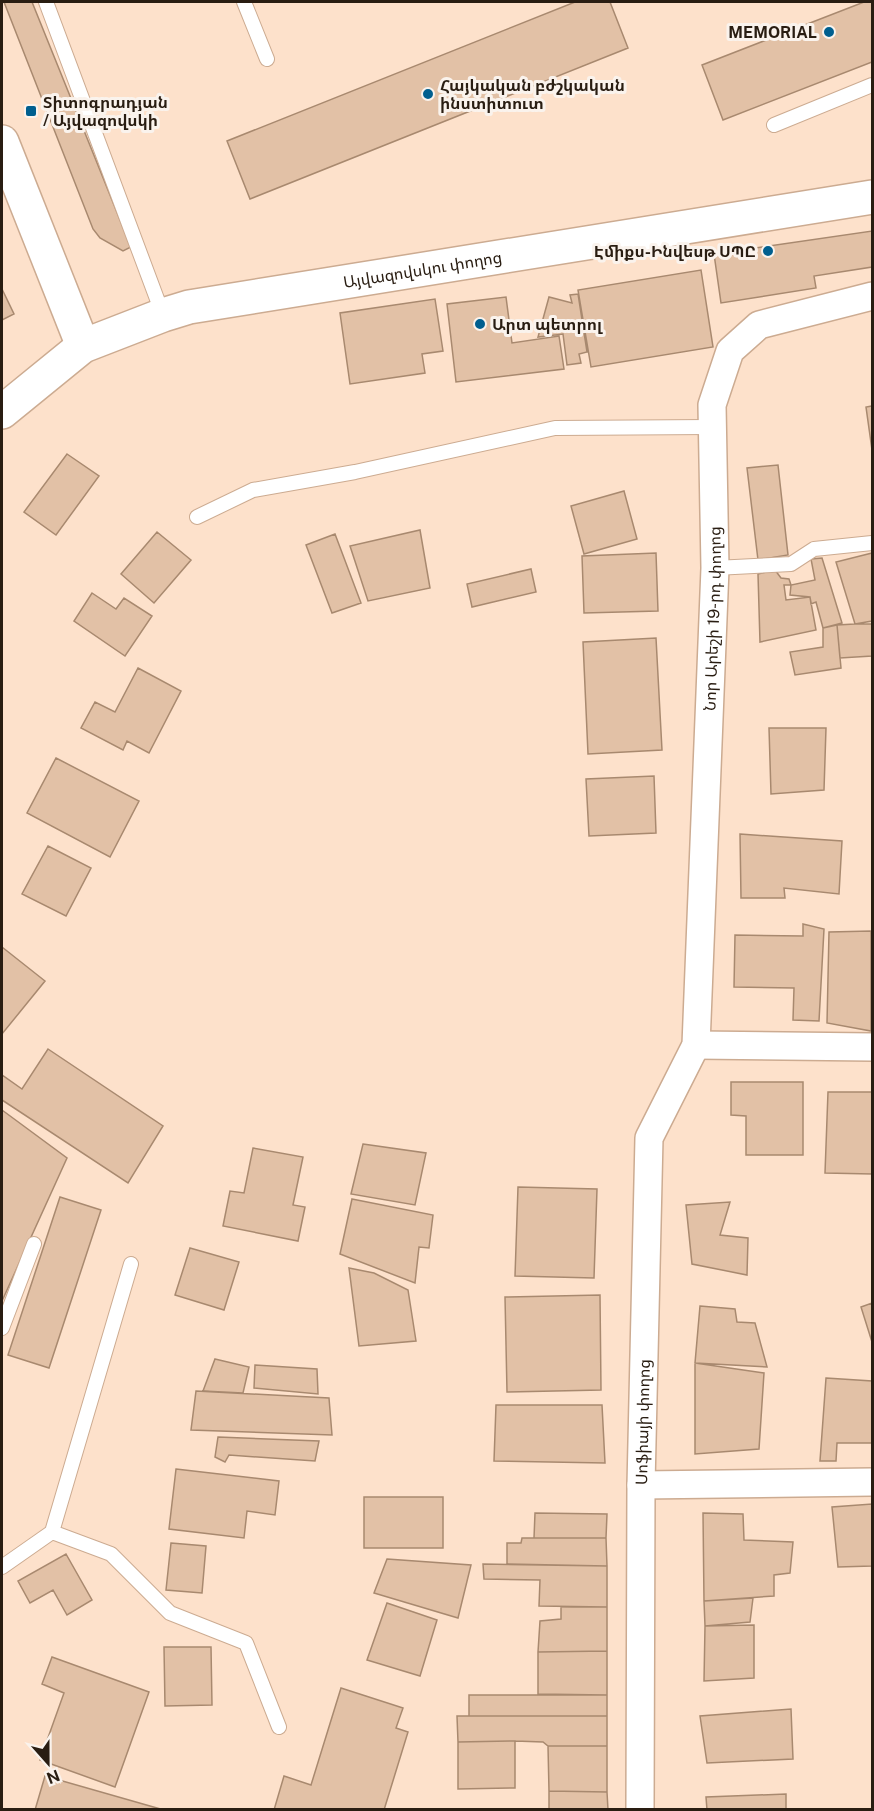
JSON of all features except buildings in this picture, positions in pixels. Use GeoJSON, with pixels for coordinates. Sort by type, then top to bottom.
{"type":"FeatureCollection","features":[{"type":"Feature","properties":{"kind":"main road"},"geometry":{"type":"LineString","coordinates":[[2,142],[83,346]]}},
{"type":"Feature","properties":{"kind":"main road","name":"Այվազովսկու փողոց"},"geometry":{"type":"LineString","coordinates":[[2,412],[83,346],[189,307],[873,197]]}},
{"type":"Feature","properties":{"kind":"street","name":"Նոր Արեշի 19-րդ փողոց"},"geometry":{"type":"LineString","coordinates":[[696,1045],[715,568],[712,405],[730,351],[759,325],[873,296]]}},
{"type":"Feature","properties":{"kind":"street"},"geometry":{"type":"LineString","coordinates":[[696,1045],[873,1047]]}},
{"type":"Feature","properties":{"kind":"street","name":"Սոֆիայի փողոց"},"geometry":{"type":"LineString","coordinates":[[640,1809],[641,1485],[649,1138],[696,1045]]}},
{"type":"Feature","properties":{"kind":"street"},"geometry":{"type":"LineString","coordinates":[[641,1485],[873,1482]]}},
{"type":"Feature","properties":{"kind":"lane"},"geometry":{"type":"LineString","coordinates":[[46,2],[163,315]]}},
{"type":"Feature","properties":{"kind":"lane"},"geometry":{"type":"LineString","coordinates":[[244,2],[267,59]]}},
{"type":"Feature","properties":{"kind":"lane"},"geometry":{"type":"LineString","coordinates":[[774,125],[873,85]]}},
{"type":"Feature","properties":{"kind":"lane"},"geometry":{"type":"LineString","coordinates":[[196,517],[253,490],[355,471],[555,428],[711,427]]}},
{"type":"Feature","properties":{"kind":"lane"},"geometry":{"type":"LineString","coordinates":[[715,568],[790,564],[814,549],[873,543]]}},
{"type":"Feature","properties":{"kind":"lane"},"geometry":{"type":"LineString","coordinates":[[2,1328],[34,1244]]}},
{"type":"Feature","properties":{"kind":"lane"},"geometry":{"type":"LineString","coordinates":[[2,1567],[52,1532],[131,1264]]}},
{"type":"Feature","properties":{"kind":"lane"},"geometry":{"type":"LineString","coordinates":[[52,1532],[111,1554],[170,1613],[246,1643],[279,1727]]}},
{"type":"Feature","properties":{"kind":"place","name":"MEMORIAL"},"geometry":{"type":"Point","coordinates":[829,32]}},
{"type":"Feature","properties":{"kind":"place","name":"Հայկական բժշկական ինստիտուտ"},"geometry":{"type":"Point","coordinates":[428,94]}},
{"type":"Feature","properties":{"kind":"place","name":"Տիտոգրադյան / Այվազովսկի"},"geometry":{"type":"Point","coordinates":[31,111]}},
{"type":"Feature","properties":{"kind":"place","name":"Էմիքս-Ինվեսթ ՍՊԸ"},"geometry":{"type":"Point","coordinates":[768,251]}},
{"type":"Feature","properties":{"kind":"place","name":"Արտ պետրոլ"},"geometry":{"type":"Point","coordinates":[480,324]}}]}
